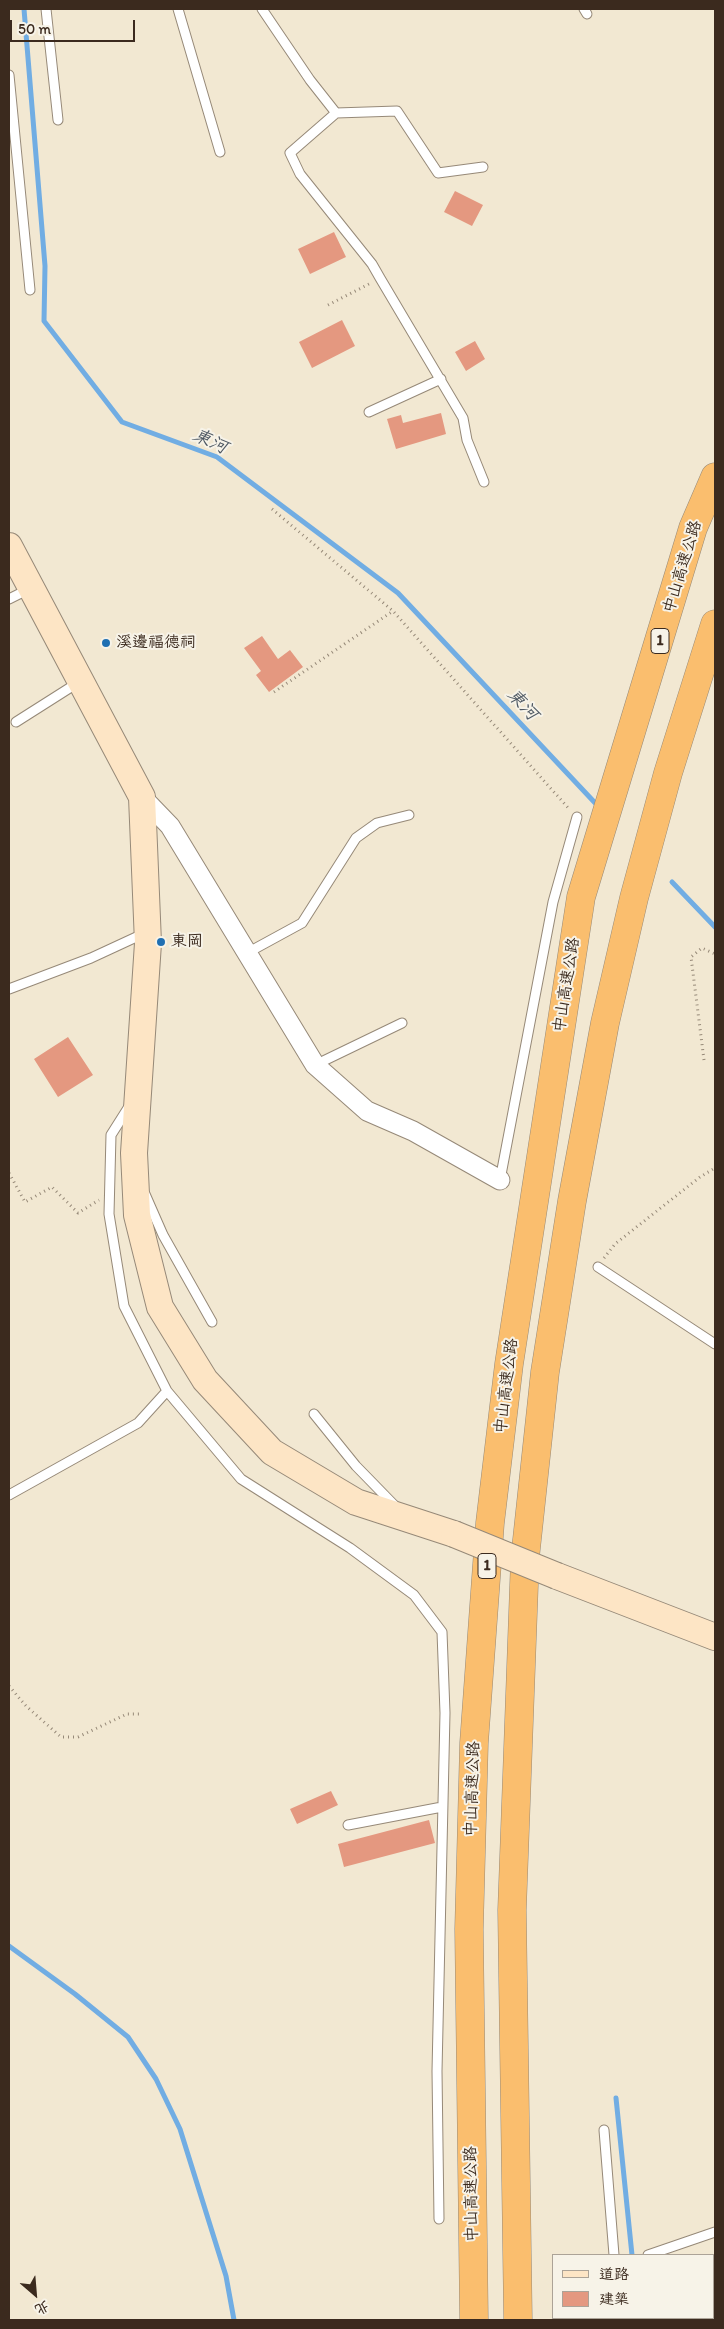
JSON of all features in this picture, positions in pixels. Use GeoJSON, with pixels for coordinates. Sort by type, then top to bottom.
{"type":"FeatureCollection","features":[{"type":"Feature","properties":{"kind":"highway","name":"中山高速公路"},"geometry":{"type":"LineString","coordinates":[[474,2320],[470,1930],[474,1743],[490,1523],[509,1364],[581,897],[657,654],[693,528],[715,477]]}},
{"type":"Feature","properties":{"kind":"highway"},"geometry":{"type":"LineString","coordinates":[[518,2320],[512,1910],[525,1558],[545,1372],[572,1201],[605,1023],[668,773],[715,624]]}},
{"type":"Feature","properties":{"kind":"street"},"geometry":{"type":"LineString","coordinates":[[9,546],[20,593],[80,681],[142,797],[170,826],[315,1065],[367,1111],[414,1131],[500,1180]]}},
{"type":"Feature","properties":{"kind":"street"},"geometry":{"type":"LineString","coordinates":[[142,797],[147,932],[134,1169],[137,1215],[160,1307],[205,1380],[272,1452],[356,1502],[454,1534],[715,1637]]}},
{"type":"Feature","properties":{"kind":"lane"},"geometry":{"type":"LineString","coordinates":[[46,9],[58,120]]}},
{"type":"Feature","properties":{"kind":"lane"},"geometry":{"type":"LineString","coordinates":[[178,9],[220,152]]}},
{"type":"Feature","properties":{"kind":"lane"},"geometry":{"type":"LineString","coordinates":[[262,9],[310,80],[336,113]]}},
{"type":"Feature","properties":{"kind":"lane"},"geometry":{"type":"LineString","coordinates":[[9,75],[30,290]]}},
{"type":"Feature","properties":{"kind":"lane"},"geometry":{"type":"LineString","coordinates":[[483,167],[438,173],[397,111],[336,113],[290,152],[300,174],[372,264],[463,418],[467,440],[484,482]]}},
{"type":"Feature","properties":{"kind":"lane"},"geometry":{"type":"LineString","coordinates":[[369,412],[440,379]]}},
{"type":"Feature","properties":{"kind":"lane"},"geometry":{"type":"LineString","coordinates":[[16,722],[80,681]]}},
{"type":"Feature","properties":{"kind":"lane"},"geometry":{"type":"LineString","coordinates":[[247,953],[302,923],[356,838],[377,823],[409,815]]}},
{"type":"Feature","properties":{"kind":"lane"},"geometry":{"type":"LineString","coordinates":[[500,1180],[553,902],[576,817]]}},
{"type":"Feature","properties":{"kind":"lane"},"geometry":{"type":"LineString","coordinates":[[9,989],[91,958],[147,932]]}},
{"type":"Feature","properties":{"kind":"lane"},"geometry":{"type":"LineString","coordinates":[[315,1065],[402,1023]]}},
{"type":"Feature","properties":{"kind":"lane"},"geometry":{"type":"LineString","coordinates":[[138,1092],[111,1135],[109,1214],[124,1306],[168,1391],[241,1479],[350,1548],[414,1595],[442,1632],[445,1713],[437,2071],[439,2219]]}},
{"type":"Feature","properties":{"kind":"lane"},"geometry":{"type":"LineString","coordinates":[[134,1169],[164,1235],[212,1322]]}},
{"type":"Feature","properties":{"kind":"lane"},"geometry":{"type":"LineString","coordinates":[[598,1267],[715,1344]]}},
{"type":"Feature","properties":{"kind":"lane"},"geometry":{"type":"LineString","coordinates":[[9,1495],[138,1423],[168,1391]]}},
{"type":"Feature","properties":{"kind":"lane"},"geometry":{"type":"LineString","coordinates":[[314,1414],[356,1466],[406,1518]]}},
{"type":"Feature","properties":{"kind":"lane"},"geometry":{"type":"LineString","coordinates":[[348,1825],[442,1807]]}},
{"type":"Feature","properties":{"kind":"lane"},"geometry":{"type":"LineString","coordinates":[[604,2130],[614,2254]]}},
{"type":"Feature","properties":{"kind":"lane"},"geometry":{"type":"LineString","coordinates":[[651,2254],[715,2232]]}},
{"type":"Feature","properties":{"kind":"path"},"geometry":{"type":"LineString","coordinates":[[328,305],[380,278]]}},
{"type":"Feature","properties":{"kind":"path"},"geometry":{"type":"LineString","coordinates":[[272,509],[393,611],[576,817]]}},
{"type":"Feature","properties":{"kind":"path"},"geometry":{"type":"LineString","coordinates":[[274,692],[393,611]]}},
{"type":"Feature","properties":{"kind":"path"},"geometry":{"type":"LineString","coordinates":[[704,1060],[691,957],[702,948],[715,954]]}},
{"type":"Feature","properties":{"kind":"path"},"geometry":{"type":"LineString","coordinates":[[598,1267],[614,1244],[715,1168]]}},
{"type":"Feature","properties":{"kind":"path"},"geometry":{"type":"LineString","coordinates":[[9,1173],[25,1202],[52,1187],[78,1213],[110,1193]]}},
{"type":"Feature","properties":{"kind":"path"},"geometry":{"type":"LineString","coordinates":[[9,1686],[26,1706],[61,1737],[78,1737],[127,1714],[140,1714]]}},
{"type":"Feature","properties":{"kind":"building"},"geometry":{"type":"Polygon","coordinates":[[[455,191],[483,205],[472,226],[444,212],[455,191]]]}},
{"type":"Feature","properties":{"kind":"building"},"geometry":{"type":"Polygon","coordinates":[[[334,232],[346,257],[310,274],[298,249],[334,232]]]}},
{"type":"Feature","properties":{"kind":"building"},"geometry":{"type":"Polygon","coordinates":[[[342,320],[355,346],[312,368],[299,342],[342,320]]]}},
{"type":"Feature","properties":{"kind":"building"},"geometry":{"type":"Polygon","coordinates":[[[475,341],[485,359],[466,371],[455,352],[475,341]]]}},
{"type":"Feature","properties":{"kind":"building"},"geometry":{"type":"Polygon","coordinates":[[[441,413],[446,434],[396,449],[387,419],[401,415],[403,423],[441,413]]]}},
{"type":"Feature","properties":{"kind":"building"},"geometry":{"type":"Polygon","coordinates":[[[262,636],[278,659],[290,650],[303,667],[269,692],[256,675],[261,671],[244,648],[262,636]]]}},
{"type":"Feature","properties":{"kind":"building"},"geometry":{"type":"Polygon","coordinates":[[[68,1037],[93,1075],[58,1097],[34,1059],[68,1037]]]}},
{"type":"Feature","properties":{"kind":"building"},"geometry":{"type":"Polygon","coordinates":[[[331,1791],[338,1805],[297,1824],[290,1809],[331,1791]]]}},
{"type":"Feature","properties":{"kind":"building"},"geometry":{"type":"Polygon","coordinates":[[[429,1820],[435,1843],[344,1867],[338,1844],[429,1820]]]}},
{"type":"Feature","properties":{"kind":"waterway","name":"東河"},"geometry":{"type":"LineString","coordinates":[[24,9],[45,266],[44,321],[122,422],[217,457],[398,593],[597,805]]}},
{"type":"Feature","properties":{"kind":"waterway","name":"東河"},"geometry":{"type":"LineString","coordinates":[[672,882],[715,927]]}},
{"type":"Feature","properties":{"kind":"waterway"},"geometry":{"type":"LineString","coordinates":[[9,1946],[75,1994],[128,2037],[156,2079],[180,2129],[226,2276],[234,2320]]}},
{"type":"Feature","properties":{"kind":"waterway"},"geometry":{"type":"LineString","coordinates":[[616,2098],[632,2254]]}},
{"type":"Feature","properties":{"kind":"place","name":"溪邊福德祠"},"geometry":{"type":"Point","coordinates":[106,643]}},
{"type":"Feature","properties":{"kind":"place","name":"東岡"},"geometry":{"type":"Point","coordinates":[161,942]}}]}
